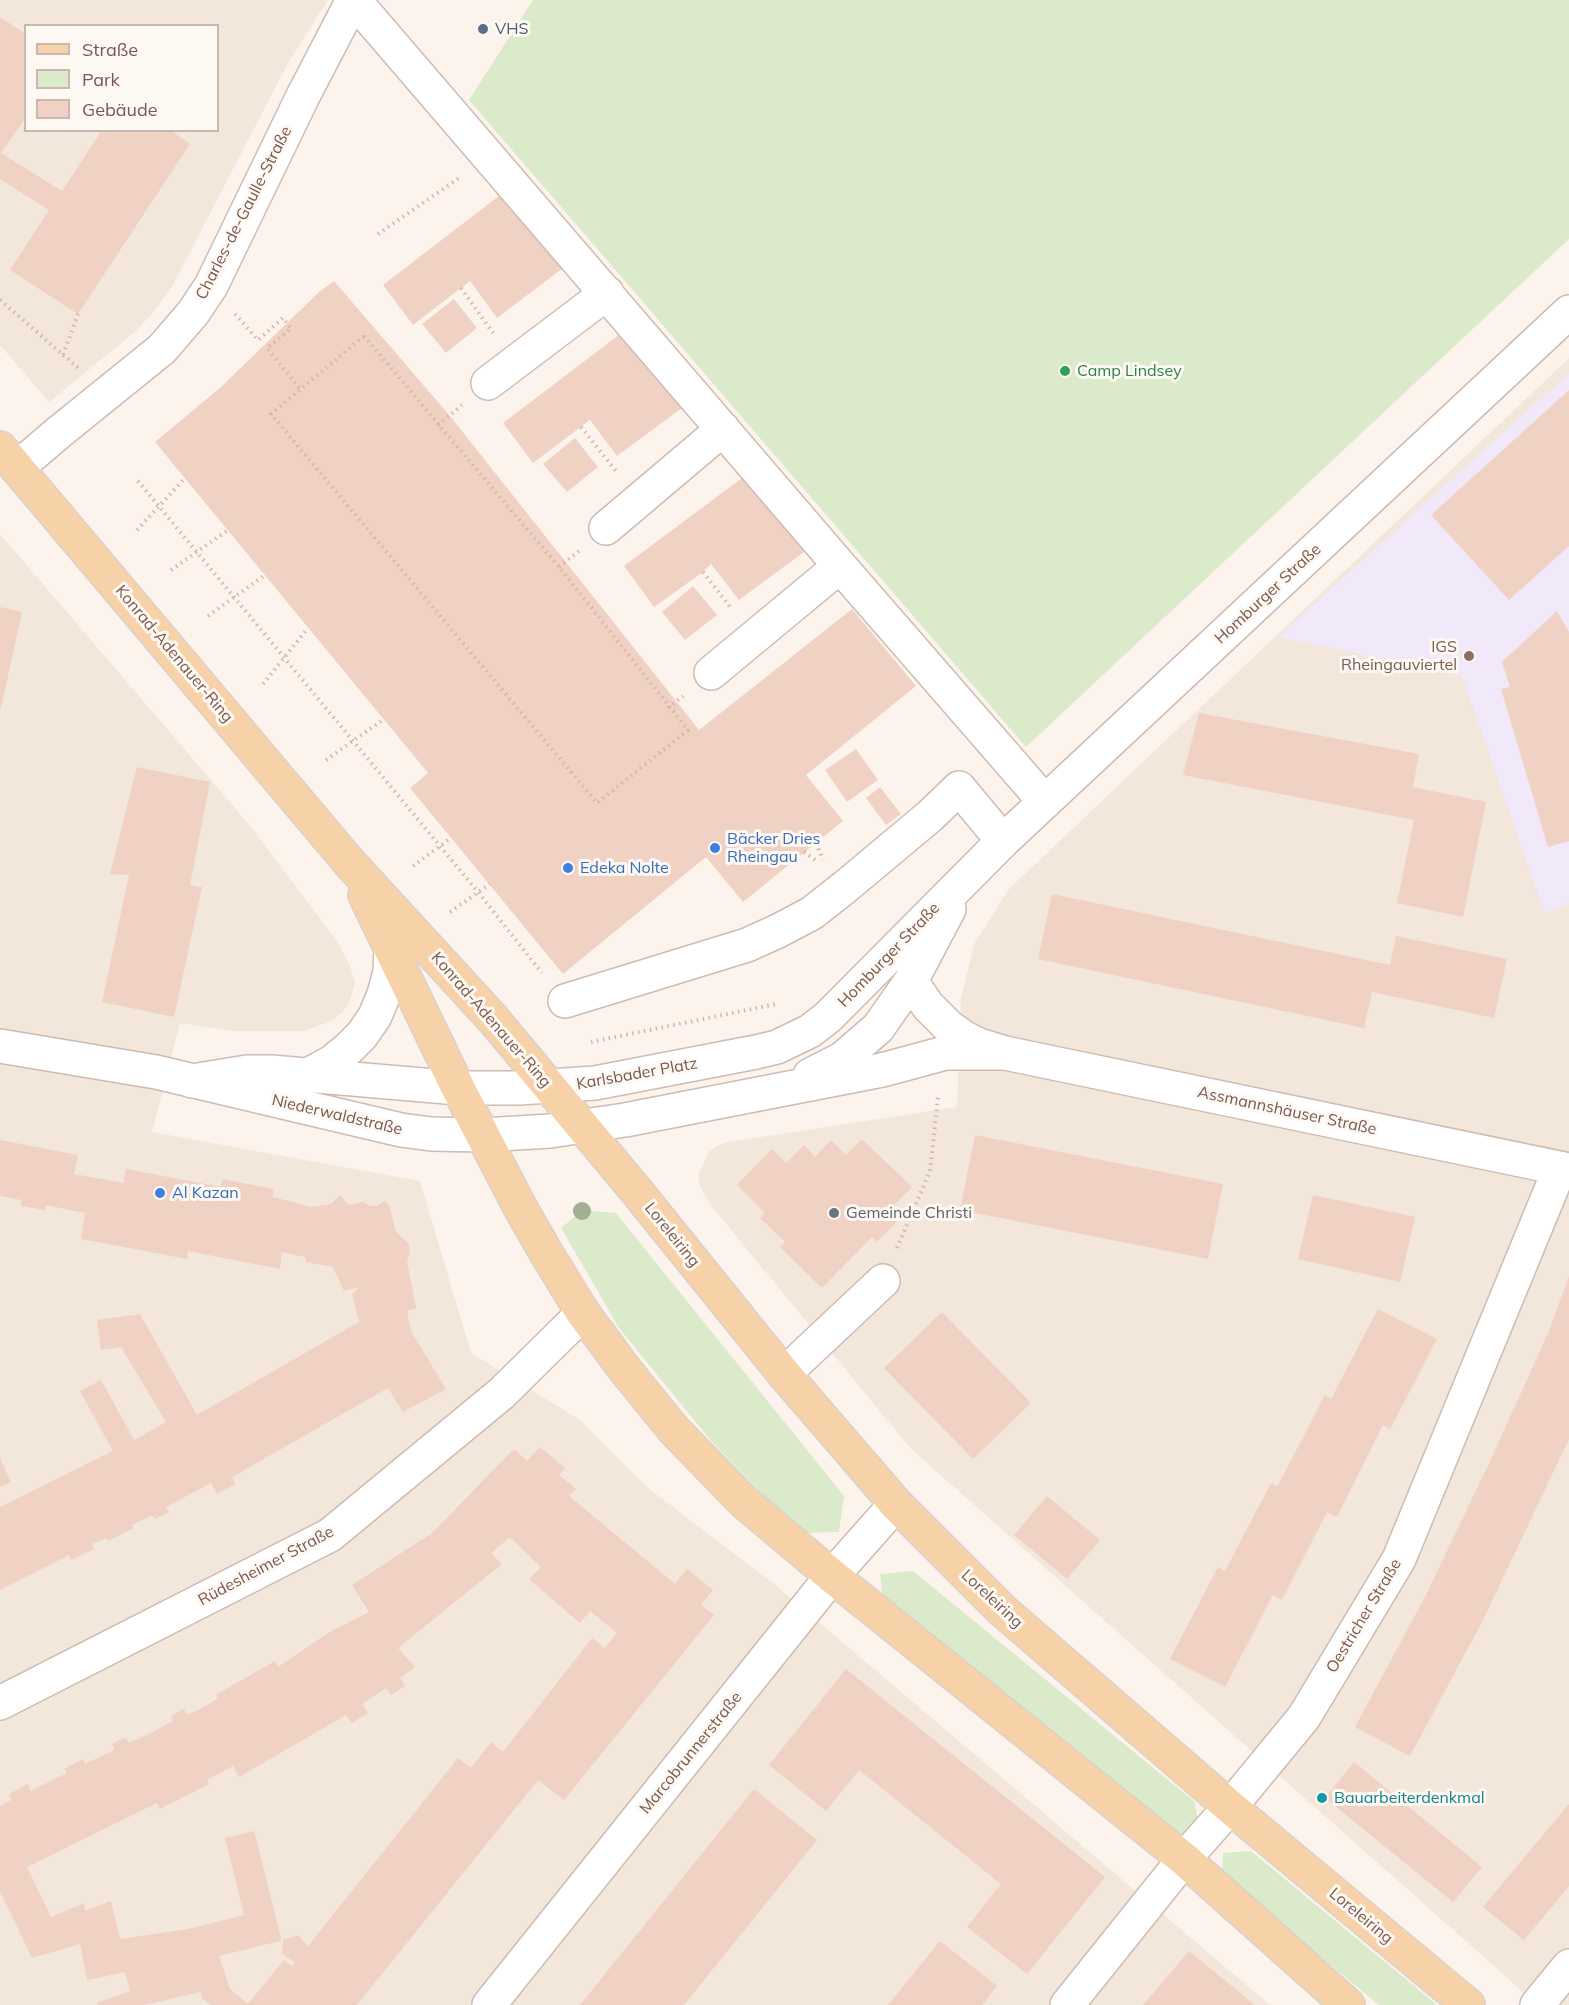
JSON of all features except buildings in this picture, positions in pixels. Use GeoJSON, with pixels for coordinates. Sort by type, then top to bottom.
{"type":"FeatureCollection","features":[{"type":"Feature","properties":{"kind":"main road","name":"Konrad-Adenauer-Ring"},"geometry":{"type":"LineString","coordinates":[[9,458],[348,861],[493,1019],[583,1127]]}},
{"type":"Feature","properties":{"kind":"main road","name":"Konrad-Adenauer-Ring"},"geometry":{"type":"LineString","coordinates":[[348,861],[483,1135]]}},
{"type":"Feature","properties":{"kind":"main road","name":"Loreleiring"},"geometry":{"type":"LineString","coordinates":[[583,1127],[783,1374],[896,1504],[1002,1610],[1230,1808],[1468,2005]]}},
{"type":"Feature","properties":{"kind":"main road"},"geometry":{"type":"LineString","coordinates":[[483,1135],[521,1209],[583,1313],[674,1430],[744,1502],[832,1576],[1184,1859],[1348,2005]]}},
{"type":"Feature","properties":{"kind":"street"},"geometry":{"type":"LineString","coordinates":[[353,0],[1045,802]]}},
{"type":"Feature","properties":{"kind":"street","name":"Charles-de-Gaulle-Straße"},"geometry":{"type":"LineString","coordinates":[[9,458],[58,433],[162,349],[193,314],[211,286],[303,96],[353,0]]}},
{"type":"Feature","properties":{"kind":"street"},"geometry":{"type":"LineString","coordinates":[[488,383],[607,293]]}},
{"type":"Feature","properties":{"kind":"street","name":"Homburger Straße"},"geometry":{"type":"LineString","coordinates":[[810,1031],[828,1017],[1003,841],[1569,312]]}},
{"type":"Feature","properties":{"kind":"street"},"geometry":{"type":"LineString","coordinates":[[606,528],[723,429]]}},
{"type":"Feature","properties":{"kind":"street"},"geometry":{"type":"LineString","coordinates":[[711,673],[840,566]]}},
{"type":"Feature","properties":{"kind":"street"},"geometry":{"type":"LineString","coordinates":[[565,1001],[747,945],[787,927],[812,913],[845,887],[930,816],[959,788],[1003,841]]}},
{"type":"Feature","properties":{"kind":"street","name":"Homburger Straße"},"geometry":{"type":"LineString","coordinates":[[757,1095],[842,1059],[878,1028],[911,981],[967,876]]}},
{"type":"Feature","properties":{"kind":"street","name":"Niederwaldstraße"},"geometry":{"type":"LineString","coordinates":[[308,1075],[332,1062],[348,1049],[368,1025],[384,994],[390,972],[391,949]]}},
{"type":"Feature","properties":{"kind":"street","name":"Assmannshäuser Straße"},"geometry":{"type":"LineString","coordinates":[[911,981],[928,1005],[949,1027],[979,1045],[1005,1053],[1564,1168]]}},
{"type":"Feature","properties":{"kind":"street","name":"Karlsbader Platz"},"geometry":{"type":"LineString","coordinates":[[458,1088],[549,1087],[621,1079],[777,1047],[810,1031]]}},
{"type":"Feature","properties":{"kind":"street","name":"Niederwaldstraße"},"geometry":{"type":"LineString","coordinates":[[0,1046],[156,1072],[401,1130],[431,1134],[483,1135]]}},
{"type":"Feature","properties":{"kind":"street","name":"Assmannshäuser Straße"},"geometry":{"type":"LineString","coordinates":[[757,1095],[882,1070],[945,1053],[1005,1053]]}},
{"type":"Feature","properties":{"kind":"street","name":"Niederwaldstraße"},"geometry":{"type":"LineString","coordinates":[[192,1081],[247,1072],[458,1088]]}},
{"type":"Feature","properties":{"kind":"street"},"geometry":{"type":"LineString","coordinates":[[483,1135],[583,1127],[757,1095]]}},
{"type":"Feature","properties":{"kind":"street","name":"Oestricher Straße"},"geometry":{"type":"LineString","coordinates":[[1067,2005],[1184,1859],[1230,1808],[1304,1717],[1399,1559],[1564,1168]]}},
{"type":"Feature","properties":{"kind":"street"},"geometry":{"type":"LineString","coordinates":[[783,1374],[887,1270]]}},
{"type":"Feature","properties":{"kind":"street","name":"Rüdesheimer Straße"},"geometry":{"type":"LineString","coordinates":[[0,1703],[330,1535],[502,1393],[583,1313]]}},
{"type":"Feature","properties":{"kind":"street","name":"Marcobrunnerstraße"},"geometry":{"type":"LineString","coordinates":[[489,2005],[832,1576],[896,1504]]}},
{"type":"Feature","properties":{"kind":"street"},"geometry":{"type":"LineString","coordinates":[[1537,2005],[1569,1966]]}},
{"type":"Feature","properties":{"kind":"path"},"geometry":{"type":"LineString","coordinates":[[378,234],[460,177]]}},
{"type":"Feature","properties":{"kind":"path"},"geometry":{"type":"LineString","coordinates":[[461,288],[515,363]]}},
{"type":"Feature","properties":{"kind":"path"},"geometry":{"type":"LineString","coordinates":[[0,300],[63,355],[78,314]]}},
{"type":"Feature","properties":{"kind":"path"},"geometry":{"type":"LineString","coordinates":[[258,340],[283,318],[291,329],[267,348],[300,389]]}},
{"type":"Feature","properties":{"kind":"path"},"geometry":{"type":"LineString","coordinates":[[364,336],[559,567],[687,730],[597,803],[271,414],[300,389],[364,336]]}},
{"type":"Feature","properties":{"kind":"path"},"geometry":{"type":"LineString","coordinates":[[438,425],[450,416]]}},
{"type":"Feature","properties":{"kind":"path"},"geometry":{"type":"LineString","coordinates":[[581,427],[640,500]]}},
{"type":"Feature","properties":{"kind":"path"},"geometry":{"type":"LineString","coordinates":[[137,530],[185,478]]}},
{"type":"Feature","properties":{"kind":"path"},"geometry":{"type":"LineString","coordinates":[[138,480],[478,892],[565,1001]]}},
{"type":"Feature","properties":{"kind":"path"},"geometry":{"type":"LineString","coordinates":[[171,570],[228,530]]}},
{"type":"Feature","properties":{"kind":"path"},"geometry":{"type":"LineString","coordinates":[[559,567],[567,562]]}},
{"type":"Feature","properties":{"kind":"path"},"geometry":{"type":"LineString","coordinates":[[703,572],[755,636]]}},
{"type":"Feature","properties":{"kind":"path"},"geometry":{"type":"LineString","coordinates":[[208,616],[265,575]]}},
{"type":"Feature","properties":{"kind":"path"},"geometry":{"type":"LineString","coordinates":[[263,684],[308,628]]}},
{"type":"Feature","properties":{"kind":"path"},"geometry":{"type":"LineString","coordinates":[[668,708],[675,702]]}},
{"type":"Feature","properties":{"kind":"path"},"geometry":{"type":"LineString","coordinates":[[326,760],[384,719]]}},
{"type":"Feature","properties":{"kind":"path"},"geometry":{"type":"LineString","coordinates":[[413,866],[451,838]]}},
{"type":"Feature","properties":{"kind":"path"},"geometry":{"type":"LineString","coordinates":[[450,912],[489,884]]}},
{"type":"Feature","properties":{"kind":"path"},"geometry":{"type":"LineString","coordinates":[[591,1042],[775,1004],[785,1004]]}},
{"type":"Feature","properties":{"kind":"path"},"geometry":{"type":"LineString","coordinates":[[887,1270],[930,1171],[938,1097]]}},
{"type":"Feature","properties":{"kind":"shaded area"},"geometry":{"type":"Polygon","coordinates":[[[0,0],[328,0],[288,63],[173,285],[157,308],[135,332],[49,402],[0,345],[0,0]]]}},
{"type":"Feature","properties":{"kind":"shaded area"},"geometry":{"type":"Polygon","coordinates":[[[1569,358],[1569,2005],[1534,2005],[1512,1982],[910,1448],[710,1204],[700,1186],[698,1175],[709,1152],[718,1145],[728,1142],[957,1107],[961,999],[974,944],[1009,889],[1569,358]]]}},
{"type":"Feature","properties":{"kind":"shaded area","name":"IGS Rheingauviertel"},"geometry":{"type":"Polygon","coordinates":[[[1569,373],[1569,903],[1545,914],[1462,676],[1278,637],[1569,373]]]}},
{"type":"Feature","properties":{"kind":"shaded area"},"geometry":{"type":"Polygon","coordinates":[[[0,534],[247,822],[338,943],[349,963],[355,983],[349,1003],[343,1012],[332,1021],[304,1031],[232,1031],[180,1023],[152,1132],[420,1181],[471,1353],[580,1420],[647,1487],[775,1585],[1270,2005],[0,2005],[0,534]]]}},
{"type":"Feature","properties":{"kind":"green space","name":"Camp Lindsey"},"geometry":{"type":"Polygon","coordinates":[[[533,0],[1569,0],[1569,239],[1026,747],[469,100],[533,0]]]}},
{"type":"Feature","properties":{"kind":"green space"},"geometry":{"type":"Polygon","coordinates":[[[583,1210],[616,1213],[844,1496],[839,1532],[799,1533],[712,1442],[619,1328],[561,1228],[583,1210]]]}},
{"type":"Feature","properties":{"kind":"green space"},"geometry":{"type":"Polygon","coordinates":[[[913,1571],[1195,1802],[1199,1830],[1172,1836],[883,1602],[880,1574],[913,1571]]]}},
{"type":"Feature","properties":{"kind":"green space"},"geometry":{"type":"Polygon","coordinates":[[[1251,1851],[1437,2005],[1379,2005],[1222,1875],[1223,1853],[1251,1851]]]}},
{"type":"Feature","properties":{"kind":"place","name":"VHS"},"geometry":{"type":"Point","coordinates":[483,29]}},
{"type":"Feature","properties":{"kind":"place","name":"Camp Lindsey"},"geometry":{"type":"Point","coordinates":[1065,371]}},
{"type":"Feature","properties":{"kind":"place","name":"IGS Rheingauviertel"},"geometry":{"type":"Point","coordinates":[1469,656]}},
{"type":"Feature","properties":{"kind":"place","name":"Bäcker Dries Rheingau"},"geometry":{"type":"Point","coordinates":[715,848]}},
{"type":"Feature","properties":{"kind":"place","name":"Edeka Nolte"},"geometry":{"type":"Point","coordinates":[568,868]}},
{"type":"Feature","properties":{"kind":"place","name":"Al Kazan"},"geometry":{"type":"Point","coordinates":[160,1193]}},
{"type":"Feature","properties":{"kind":"place","name":"Gemeinde Christi"},"geometry":{"type":"Point","coordinates":[834,1213]}},
{"type":"Feature","properties":{"kind":"place","name":"Bauarbeiterdenkmal"},"geometry":{"type":"Point","coordinates":[1322,1798]}}]}
